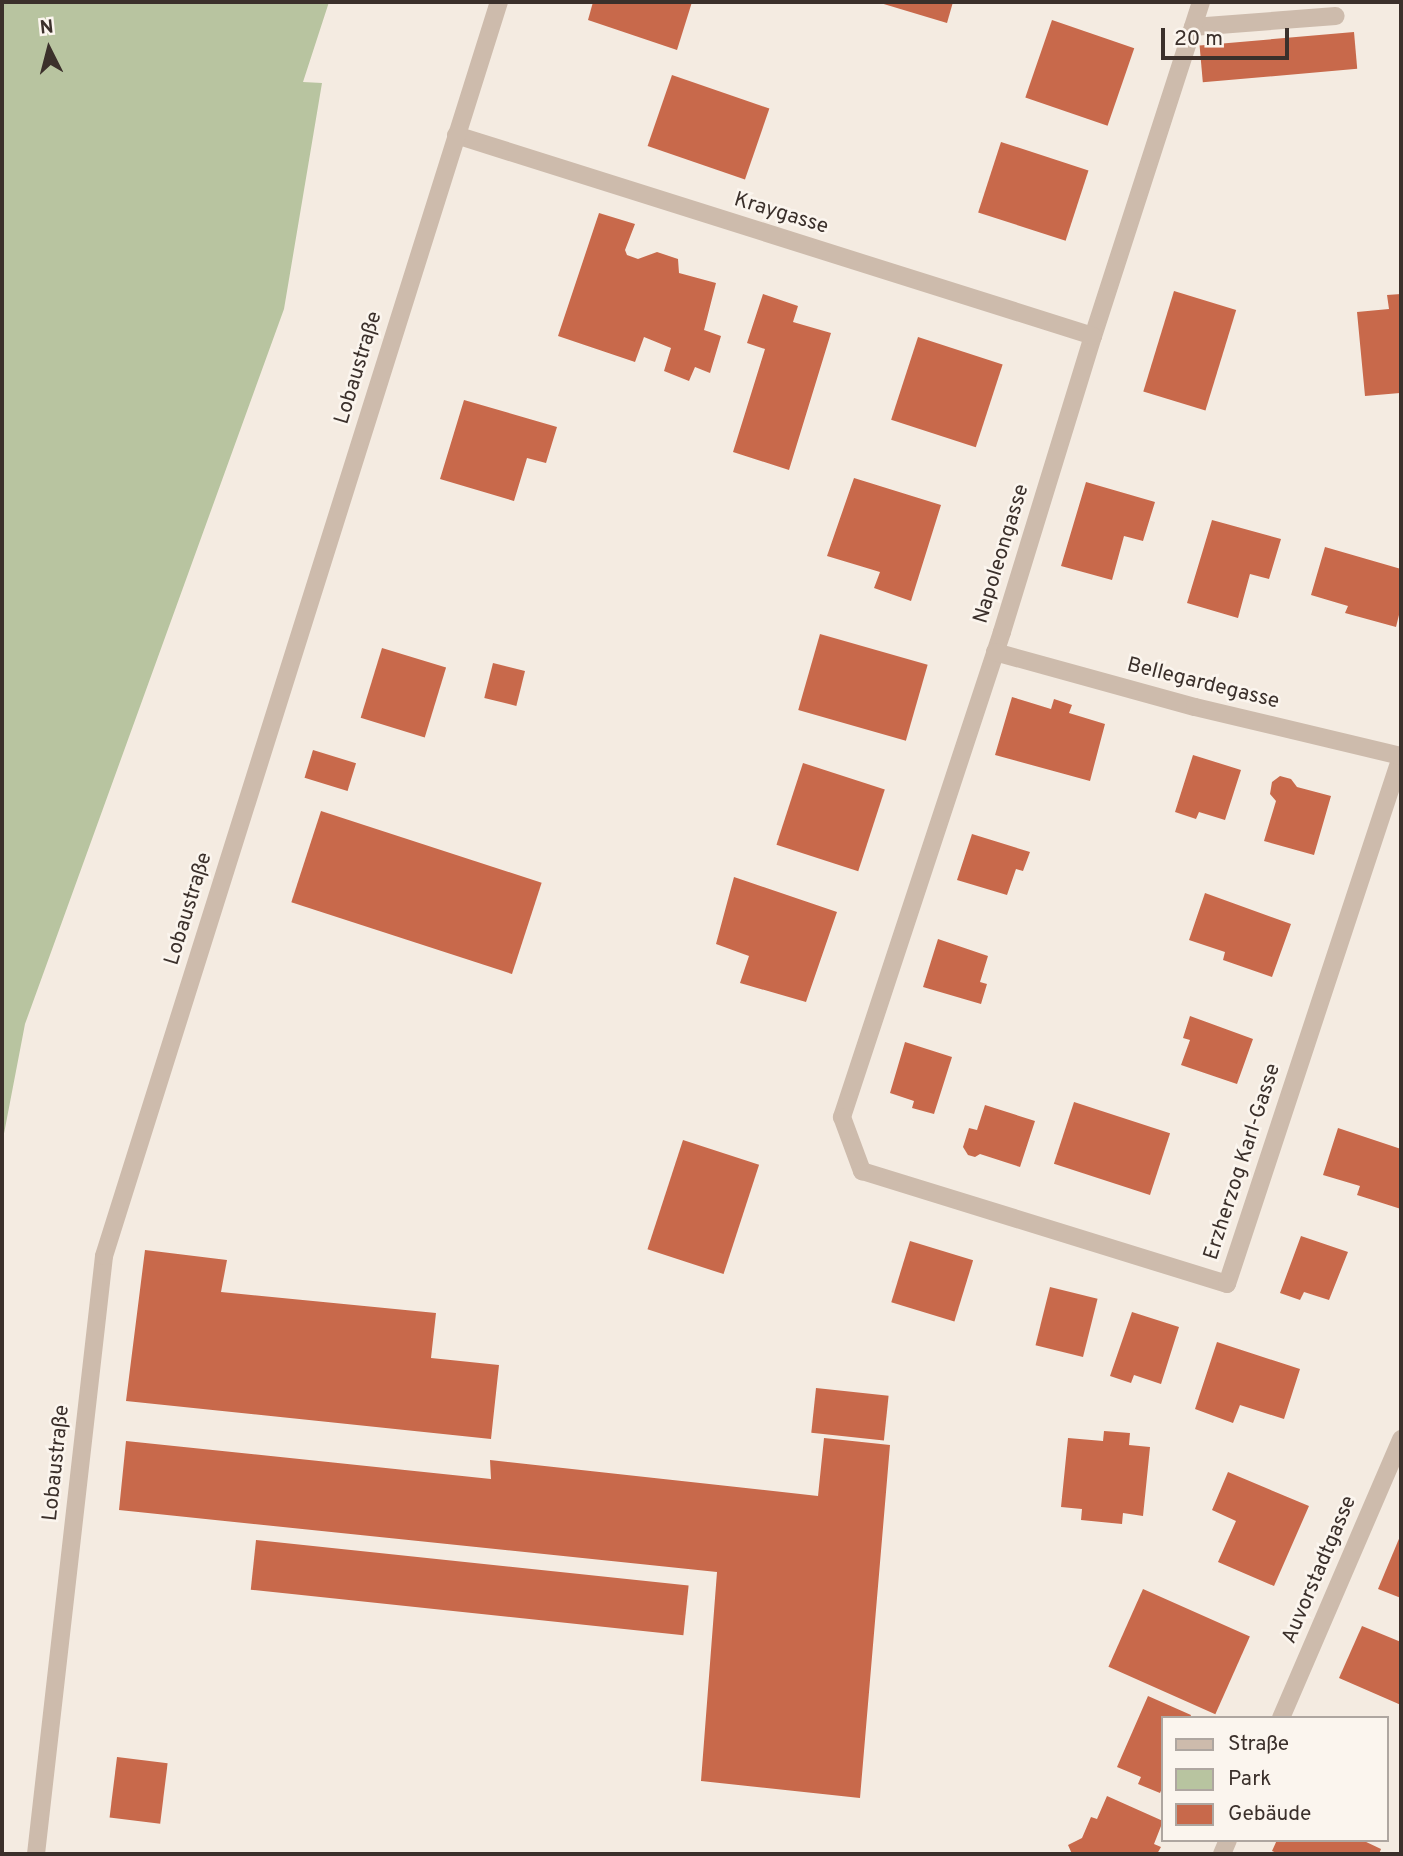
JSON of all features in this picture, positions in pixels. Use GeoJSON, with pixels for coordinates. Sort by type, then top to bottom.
{"type":"FeatureCollection","features":[{"type":"Feature","properties":{"kind":"street","name":"Lobaustraße"},"geometry":{"type":"LineString","coordinates":[[36,1854],[104,1256],[499,2]]}},
{"type":"Feature","properties":{"kind":"street","name":"Napoleongasse"},"geometry":{"type":"LineString","coordinates":[[842,1117],[995,652],[1201,2]]}},
{"type":"Feature","properties":{"kind":"street"},"geometry":{"type":"LineString","coordinates":[[1193,27],[1336,16]]}},
{"type":"Feature","properties":{"kind":"street","name":"Kraygasse"},"geometry":{"type":"LineString","coordinates":[[456,135],[1093,336]]}},
{"type":"Feature","properties":{"kind":"street","name":"Bellegardegasse"},"geometry":{"type":"LineString","coordinates":[[995,652],[1195,706],[1401,756]]}},
{"type":"Feature","properties":{"kind":"street","name":"Erzherzog Karl-Gasse"},"geometry":{"type":"LineString","coordinates":[[842,1117],[862,1171],[1227,1284],[1401,756]]}},
{"type":"Feature","properties":{"kind":"street","name":"Auvorstadtgasse"},"geometry":{"type":"LineString","coordinates":[[1282,1716],[1401,1439]]}},
{"type":"Feature","properties":{"kind":"green space"},"geometry":{"type":"Polygon","coordinates":[[[2,2],[329,2],[303,82],[322,83],[284,309],[25,1024],[2,1144],[2,2]]]}},
{"type":"Feature","properties":{"kind":"building"},"geometry":{"type":"Polygon","coordinates":[[[593,2],[692,2],[677,50],[588,20],[593,2]]]}},
{"type":"Feature","properties":{"kind":"building"},"geometry":{"type":"Polygon","coordinates":[[[877,2],[953,2],[947,23],[877,2]]]}},
{"type":"Feature","properties":{"kind":"building"},"geometry":{"type":"Polygon","coordinates":[[[1052,20],[1134,48],[1108,126],[1025,98],[1052,20]]]}},
{"type":"Feature","properties":{"kind":"building"},"geometry":{"type":"Polygon","coordinates":[[[1354,32],[1357,69],[1203,82],[1200,46],[1354,32]]]}},
{"type":"Feature","properties":{"kind":"building"},"geometry":{"type":"Polygon","coordinates":[[[672,75],[769,109],[745,179],[648,146],[672,75]]]}},
{"type":"Feature","properties":{"kind":"building"},"geometry":{"type":"Polygon","coordinates":[[[1001,142],[1088,170],[1066,241],[978,212],[1001,142]]]}},
{"type":"Feature","properties":{"kind":"building"},"geometry":{"type":"Polygon","coordinates":[[[599,213],[635,224],[625,250],[627,255],[638,259],[657,252],[678,259],[679,273],[716,283],[704,330],[721,336],[710,373],[695,367],[689,381],[664,371],[671,348],[644,337],[635,362],[558,336],[599,213]]]}},
{"type":"Feature","properties":{"kind":"building"},"geometry":{"type":"Polygon","coordinates":[[[1174,291],[1236,310],[1205,410],[1143,391],[1174,291]]]}},
{"type":"Feature","properties":{"kind":"building"},"geometry":{"type":"Polygon","coordinates":[[[763,294],[798,306],[793,322],[831,333],[789,470],[733,452],[765,349],[747,343],[763,294]]]}},
{"type":"Feature","properties":{"kind":"building"},"geometry":{"type":"Polygon","coordinates":[[[1401,294],[1400,393],[1365,396],[1357,312],[1389,309],[1387,295],[1401,294]]]}},
{"type":"Feature","properties":{"kind":"building"},"geometry":{"type":"Polygon","coordinates":[[[918,337],[1003,365],[976,447],[891,420],[918,337]]]}},
{"type":"Feature","properties":{"kind":"building"},"geometry":{"type":"Polygon","coordinates":[[[464,400],[557,427],[546,463],[527,458],[514,501],[440,479],[464,400]]]}},
{"type":"Feature","properties":{"kind":"building"},"geometry":{"type":"Polygon","coordinates":[[[854,478],[941,505],[911,601],[874,588],[880,572],[827,556],[854,478]]]}},
{"type":"Feature","properties":{"kind":"building"},"geometry":{"type":"Polygon","coordinates":[[[1086,482],[1155,502],[1143,541],[1124,536],[1112,580],[1061,566],[1086,482]]]}},
{"type":"Feature","properties":{"kind":"building"},"geometry":{"type":"Polygon","coordinates":[[[1212,520],[1281,539],[1269,579],[1250,574],[1238,618],[1187,603],[1212,520]]]}},
{"type":"Feature","properties":{"kind":"building"},"geometry":{"type":"Polygon","coordinates":[[[1325,547],[1401,569],[1401,607],[1396,627],[1345,613],[1348,606],[1311,595],[1325,547]]]}},
{"type":"Feature","properties":{"kind":"building"},"geometry":{"type":"Polygon","coordinates":[[[820,634],[928,665],[906,741],[798,710],[820,634]]]}},
{"type":"Feature","properties":{"kind":"building"},"geometry":{"type":"Polygon","coordinates":[[[382,648],[446,668],[425,737],[361,718],[382,648]]]}},
{"type":"Feature","properties":{"kind":"building"},"geometry":{"type":"Polygon","coordinates":[[[493,663],[525,671],[516,706],[484,698],[493,663]]]}},
{"type":"Feature","properties":{"kind":"building"},"geometry":{"type":"Polygon","coordinates":[[[1012,697],[1051,709],[1054,699],[1072,705],[1069,713],[1105,724],[1090,781],[995,755],[1012,697]]]}},
{"type":"Feature","properties":{"kind":"building"},"geometry":{"type":"Polygon","coordinates":[[[313,750],[356,763],[348,791],[305,778],[313,750]]]}},
{"type":"Feature","properties":{"kind":"building"},"geometry":{"type":"Polygon","coordinates":[[[1193,755],[1241,770],[1225,820],[1199,812],[1196,819],[1175,812],[1193,755]]]}},
{"type":"Feature","properties":{"kind":"building"},"geometry":{"type":"Polygon","coordinates":[[[803,763],[885,790],[858,871],[776,845],[803,763]]]}},
{"type":"Feature","properties":{"kind":"building"},"geometry":{"type":"Polygon","coordinates":[[[1280,776],[1291,779],[1297,787],[1331,796],[1314,855],[1264,841],[1276,801],[1270,794],[1272,782],[1280,776]]]}},
{"type":"Feature","properties":{"kind":"building"},"geometry":{"type":"Polygon","coordinates":[[[321,811],[542,883],[512,974],[291,902],[321,811]]]}},
{"type":"Feature","properties":{"kind":"building"},"geometry":{"type":"Polygon","coordinates":[[[972,834],[1030,852],[1023,871],[1016,869],[1007,895],[957,880],[972,834]]]}},
{"type":"Feature","properties":{"kind":"building"},"geometry":{"type":"Polygon","coordinates":[[[734,877],[837,912],[806,1002],[740,983],[749,956],[716,944],[734,877]]]}},
{"type":"Feature","properties":{"kind":"building"},"geometry":{"type":"Polygon","coordinates":[[[1205,893],[1291,924],[1272,977],[1223,960],[1225,952],[1189,940],[1205,893]]]}},
{"type":"Feature","properties":{"kind":"building"},"geometry":{"type":"Polygon","coordinates":[[[938,939],[988,956],[980,982],[987,984],[981,1004],[923,987],[938,939]]]}},
{"type":"Feature","properties":{"kind":"building"},"geometry":{"type":"Polygon","coordinates":[[[1190,1016],[1253,1039],[1237,1084],[1181,1065],[1190,1040],[1183,1038],[1190,1016]]]}},
{"type":"Feature","properties":{"kind":"building"},"geometry":{"type":"Polygon","coordinates":[[[905,1042],[952,1057],[934,1114],[912,1108],[914,1101],[890,1093],[905,1042]]]}},
{"type":"Feature","properties":{"kind":"building"},"geometry":{"type":"Polygon","coordinates":[[[1074,1102],[1170,1133],[1150,1195],[1054,1164],[1074,1102]]]}},
{"type":"Feature","properties":{"kind":"building"},"geometry":{"type":"Polygon","coordinates":[[[985,1105],[1035,1121],[1020,1167],[980,1154],[975,1157],[968,1155],[963,1147],[969,1128],[977,1130],[985,1105]]]}},
{"type":"Feature","properties":{"kind":"building"},"geometry":{"type":"Polygon","coordinates":[[[1338,1128],[1401,1149],[1401,1209],[1357,1195],[1360,1186],[1323,1175],[1338,1128]]]}},
{"type":"Feature","properties":{"kind":"building"},"geometry":{"type":"Polygon","coordinates":[[[683,1140],[759,1165],[724,1274],[647,1249],[683,1140]]]}},
{"type":"Feature","properties":{"kind":"building"},"geometry":{"type":"Polygon","coordinates":[[[1301,1236],[1348,1252],[1329,1300],[1304,1292],[1300,1300],[1280,1293],[1301,1236]]]}},
{"type":"Feature","properties":{"kind":"building"},"geometry":{"type":"Polygon","coordinates":[[[910,1241],[973,1260],[954,1322],[891,1302],[910,1241]]]}},
{"type":"Feature","properties":{"kind":"building"},"geometry":{"type":"Polygon","coordinates":[[[145,1250],[227,1260],[221,1292],[436,1313],[431,1358],[499,1365],[491,1439],[126,1401],[145,1250]]]}},
{"type":"Feature","properties":{"kind":"building"},"geometry":{"type":"Polygon","coordinates":[[[1050,1287],[1098,1299],[1083,1357],[1035,1345],[1050,1287]]]}},
{"type":"Feature","properties":{"kind":"building"},"geometry":{"type":"Polygon","coordinates":[[[1132,1312],[1179,1327],[1161,1384],[1134,1375],[1131,1383],[1110,1376],[1132,1312]]]}},
{"type":"Feature","properties":{"kind":"building"},"geometry":{"type":"Polygon","coordinates":[[[1217,1342],[1300,1369],[1284,1419],[1240,1405],[1233,1423],[1195,1409],[1217,1342]]]}},
{"type":"Feature","properties":{"kind":"building"},"geometry":{"type":"Polygon","coordinates":[[[816,1388],[889,1396],[884,1440],[811,1433],[816,1388]]]}},
{"type":"Feature","properties":{"kind":"building"},"geometry":{"type":"Polygon","coordinates":[[[1104,1431],[1130,1433],[1129,1445],[1150,1447],[1143,1516],[1123,1513],[1122,1524],[1081,1520],[1082,1509],[1061,1507],[1068,1438],[1103,1441],[1104,1431]]]}},
{"type":"Feature","properties":{"kind":"building"},"geometry":{"type":"Polygon","coordinates":[[[824,1438],[890,1445],[860,1798],[701,1781],[717,1572],[119,1510],[126,1441],[491,1479],[490,1460],[818,1496],[824,1438]]]}},
{"type":"Feature","properties":{"kind":"building"},"geometry":{"type":"Polygon","coordinates":[[[1228,1472],[1309,1506],[1274,1586],[1218,1562],[1236,1521],[1212,1510],[1228,1472]]]}},
{"type":"Feature","properties":{"kind":"building"},"geometry":{"type":"Polygon","coordinates":[[[1401,1534],[1401,1598],[1378,1589],[1401,1534]]]}},
{"type":"Feature","properties":{"kind":"building"},"geometry":{"type":"Polygon","coordinates":[[[256,1540],[689,1585],[683,1635],[251,1590],[256,1540]]]}},
{"type":"Feature","properties":{"kind":"building"},"geometry":{"type":"Polygon","coordinates":[[[1143,1589],[1250,1637],[1215,1714],[1108,1667],[1143,1589]]]}},
{"type":"Feature","properties":{"kind":"building"},"geometry":{"type":"Polygon","coordinates":[[[1362,1626],[1401,1642],[1401,1705],[1339,1678],[1362,1626]]]}},
{"type":"Feature","properties":{"kind":"building"},"geometry":{"type":"Polygon","coordinates":[[[1148,1696],[1191,1715],[1162,1716],[1160,1793],[1138,1784],[1141,1777],[1117,1767],[1148,1696]]]}},
{"type":"Feature","properties":{"kind":"building"},"geometry":{"type":"Polygon","coordinates":[[[117,1757],[168,1763],[160,1824],[110,1818],[117,1757]]]}},
{"type":"Feature","properties":{"kind":"building"},"geometry":{"type":"Polygon","coordinates":[[[1107,1796],[1162,1821],[1154,1844],[1161,1847],[1157,1854],[1072,1854],[1068,1845],[1082,1838],[1091,1817],[1097,1819],[1107,1796]]]}},
{"type":"Feature","properties":{"kind":"building"},"geometry":{"type":"Polygon","coordinates":[[[1276,1842],[1366,1842],[1381,1849],[1379,1854],[1279,1854],[1272,1851],[1276,1842]]]}}]}
